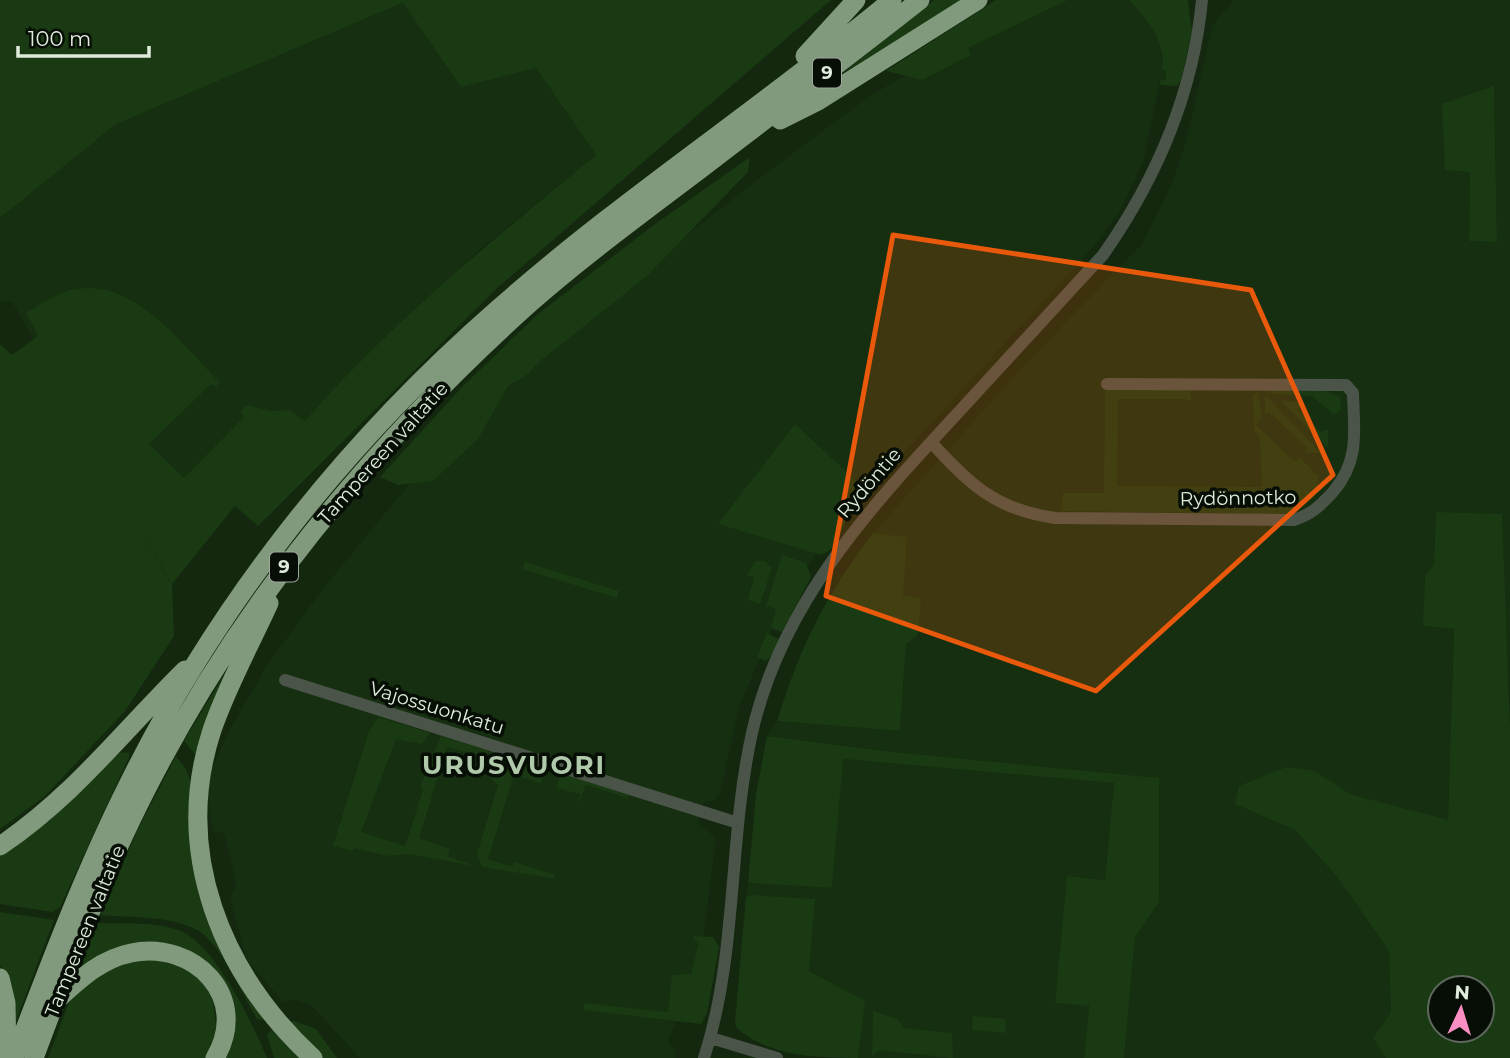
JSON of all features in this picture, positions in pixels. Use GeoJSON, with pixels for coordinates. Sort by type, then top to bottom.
{"type":"FeatureCollection","features":[{"type":"Feature","properties":{"kind":"highway"},"geometry":{"type":"LineString","coordinates":[[758,105],[856,0]]}},
{"type":"Feature","properties":{"kind":"highway","name":"Tampereen valtatie"},"geometry":{"type":"LineString","coordinates":[[14,1058],[84,877],[128,783],[203,652],[318,492],[415,386],[498,309],[568,251],[892,0]]}},
{"type":"Feature","properties":{"kind":"highway","name":"Tampereen valtatie"},"geometry":{"type":"LineString","coordinates":[[34,1058],[102,885],[145,792],[199,693],[286,563],[335,501],[434,393],[531,303],[920,0]]}},
{"type":"Feature","properties":{"kind":"highway"},"geometry":{"type":"LineString","coordinates":[[732,145],[818,101],[978,0]]}},
{"type":"Feature","properties":{"kind":"highway"},"geometry":{"type":"LineString","coordinates":[[286,563],[212,731],[201,778],[197,825],[204,885],[229,951],[278,1022],[313,1058]]}},
{"type":"Feature","properties":{"kind":"highway"},"geometry":{"type":"LineString","coordinates":[[0,846],[52,808],[89,774],[155,699],[203,652]]}},
{"type":"Feature","properties":{"kind":"highway"},"geometry":{"type":"LineString","coordinates":[[55,1002],[92,969],[118,956],[151,951],[179,955],[196,964],[210,977],[222,998],[225,1032],[215,1058]]}},
{"type":"Feature","properties":{"kind":"highway"},"geometry":{"type":"LineString","coordinates":[[0,978],[6,1003],[7,1058]]}},
{"type":"Feature","properties":{"kind":"street","name":"Rydöntie"},"geometry":{"type":"LineString","coordinates":[[704,1058],[722,987],[738,823],[748,753],[760,703],[790,628],[846,539],[1102,256],[1140,200],[1166,149],[1175,123],[1198,32],[1202,0]]}},
{"type":"Feature","properties":{"kind":"street","name":"Rydönnotko"},"geometry":{"type":"LineString","coordinates":[[931,442],[961,475],[987,495],[1028,514],[1055,518],[1294,520],[1314,513],[1347,475],[1354,449],[1353,393],[1346,385],[1107,384]]}},
{"type":"Feature","properties":{"kind":"street","name":"Vajossuonkatu"},"geometry":{"type":"LineString","coordinates":[[285,680],[738,823]]}},
{"type":"Feature","properties":{"kind":"street"},"geometry":{"type":"LineString","coordinates":[[711,1038],[777,1058]]}},
{"type":"Feature","properties":{"kind":"highlighted area"},"geometry":{"type":"Polygon","coordinates":[[[893,235],[1251,290],[1333,475],[1096,691],[826,596],[893,235]]]}},
{"type":"Feature","properties":{"kind":"shaded area"},"geometry":{"type":"Polygon","coordinates":[[[0,0],[831,0],[495,290],[258,526],[235,506],[172,584],[137,523],[172,585],[174,636],[125,711],[44,797],[0,829],[0,344],[12,355],[38,336],[26,313],[64,292],[88,288],[110,291],[132,300],[188,348],[220,382],[216,387],[211,384],[149,444],[184,478],[244,417],[241,412],[246,405],[272,411],[290,410],[305,421],[338,384],[408,315],[596,155],[536,68],[461,87],[403,3],[116,124],[0,218],[0,0]]]}},
{"type":"Feature","properties":{"kind":"shaded area"},"geometry":{"type":"Polygon","coordinates":[[[934,0],[971,0],[816,95],[934,0]]]}},
{"type":"Feature","properties":{"kind":"shaded area"},"geometry":{"type":"Polygon","coordinates":[[[996,0],[1068,0],[968,48],[971,55],[923,80],[886,71],[996,0]]]}},
{"type":"Feature","properties":{"kind":"shaded area"},"geometry":{"type":"Polygon","coordinates":[[[1068,0],[1129,0],[1154,27],[1162,47],[1161,58],[1166,79],[1160,81],[1143,162],[1121,209],[1095,245],[846,516],[816,554],[778,614],[739,708],[720,793],[714,800],[704,802],[697,823],[714,836],[715,845],[701,955],[668,1042],[675,1049],[675,1058],[360,1058],[312,1006],[293,999],[283,1002],[247,960],[230,898],[236,886],[232,863],[224,833],[213,832],[206,784],[226,737],[267,665],[325,586],[412,481],[500,391],[646,267],[870,96],[911,72],[923,81],[970,55],[967,48],[1068,0]]]}},
{"type":"Feature","properties":{"kind":"shaded area"},"geometry":{"type":"Polygon","coordinates":[[[1129,0],[1188,0],[1192,32],[1181,81],[1177,86],[1160,85],[1160,81],[1166,79],[1165,70],[1162,70],[1159,41],[1129,0]]]}},
{"type":"Feature","properties":{"kind":"shaded area"},"geometry":{"type":"Polygon","coordinates":[[[1234,0],[1510,0],[1510,725],[1509,676],[1436,513],[1434,564],[1425,576],[1424,626],[1454,629],[1448,821],[1350,794],[1315,771],[1236,804],[1295,830],[1338,878],[1389,951],[1391,1013],[1373,1038],[1386,1058],[1124,1058],[1135,937],[1159,902],[1159,778],[884,751],[767,736],[777,721],[900,731],[906,643],[920,598],[902,595],[907,537],[873,533],[1028,361],[1142,244],[1173,181],[1186,142],[1212,26],[1234,0]],[[1494,86],[1470,172],[1469,241],[1497,242],[1494,86]]]}},
{"type":"Feature","properties":{"kind":"shaded area"},"geometry":{"type":"Polygon","coordinates":[[[404,3],[461,86],[535,67],[596,155],[483,247],[362,360],[234,505],[172,585],[12,301],[0,302],[0,218],[115,124],[404,3]]]}},
{"type":"Feature","properties":{"kind":"shaded area"},"geometry":{"type":"Polygon","coordinates":[[[1494,86],[1497,242],[1469,241],[1470,172],[1445,170],[1442,104],[1494,86]]]}},
{"type":"Feature","properties":{"kind":"shaded area"},"geometry":{"type":"Polygon","coordinates":[[[750,157],[748,172],[647,276],[539,362],[527,375],[508,386],[478,439],[433,481],[398,485],[380,477],[463,386],[538,314],[655,224],[750,157]]]}},
{"type":"Feature","properties":{"kind":"shaded area"},"geometry":{"type":"Polygon","coordinates":[[[1105,388],[1190,390],[1191,402],[1186,399],[1118,399],[1117,486],[1262,487],[1260,438],[1254,429],[1253,395],[1258,392],[1262,418],[1256,425],[1294,461],[1300,458],[1319,476],[1315,496],[1293,514],[1061,511],[1063,493],[1104,493],[1105,388]]]}},
{"type":"Feature","properties":{"kind":"shaded area"},"geometry":{"type":"Polygon","coordinates":[[[1270,389],[1323,390],[1340,397],[1341,410],[1334,415],[1312,396],[1274,394],[1270,389]]]}},
{"type":"Feature","properties":{"kind":"shaded area"},"geometry":{"type":"Polygon","coordinates":[[[1265,397],[1321,453],[1305,453],[1307,448],[1269,412],[1265,415],[1265,397]]]}},
{"type":"Feature","properties":{"kind":"shaded area"},"geometry":{"type":"Polygon","coordinates":[[[1280,400],[1303,403],[1298,410],[1321,432],[1328,429],[1328,448],[1280,400]]]}},
{"type":"Feature","properties":{"kind":"shaded area"},"geometry":{"type":"Polygon","coordinates":[[[795,424],[868,492],[848,515],[836,543],[821,555],[718,524],[795,424]]]}},
{"type":"Feature","properties":{"kind":"shaded area"},"geometry":{"type":"Polygon","coordinates":[[[1436,512],[1502,514],[1510,725],[1510,1058],[1386,1058],[1373,1038],[1391,1012],[1389,951],[1338,878],[1295,830],[1235,804],[1239,786],[1286,767],[1315,771],[1350,794],[1448,820],[1454,629],[1423,626],[1425,576],[1434,564],[1436,512]]]}},
{"type":"Feature","properties":{"kind":"shaded area"},"geometry":{"type":"Polygon","coordinates":[[[873,533],[907,537],[903,595],[921,598],[918,635],[906,644],[900,731],[777,721],[805,644],[816,622],[841,579],[873,533]]]}},
{"type":"Feature","properties":{"kind":"shaded area"},"geometry":{"type":"Polygon","coordinates":[[[782,555],[806,563],[811,577],[782,632],[771,628],[776,609],[766,606],[782,555]]]}},
{"type":"Feature","properties":{"kind":"shaded area"},"geometry":{"type":"Polygon","coordinates":[[[755,561],[765,561],[772,568],[760,604],[748,600],[754,577],[747,575],[755,561]]]}},
{"type":"Feature","properties":{"kind":"shaded area"},"geometry":{"type":"Polygon","coordinates":[[[525,562],[619,591],[617,598],[522,569],[525,562]]]}},
{"type":"Feature","properties":{"kind":"shaded area"},"geometry":{"type":"Polygon","coordinates":[[[767,633],[779,639],[772,656],[766,661],[757,657],[767,633]]]}},
{"type":"Feature","properties":{"kind":"shaded area"},"geometry":{"type":"Polygon","coordinates":[[[238,651],[199,759],[184,741],[238,651]]]}},
{"type":"Feature","properties":{"kind":"shaded area"},"geometry":{"type":"Polygon","coordinates":[[[378,717],[430,733],[422,744],[396,739],[361,832],[405,846],[423,790],[420,787],[441,736],[493,752],[478,764],[478,756],[447,747],[419,838],[450,849],[448,856],[475,866],[408,854],[388,856],[333,846],[369,731],[378,717]]]}},
{"type":"Feature","properties":{"kind":"shaded area"},"geometry":{"type":"Polygon","coordinates":[[[767,736],[884,751],[1159,778],[1159,902],[1135,937],[1124,1058],[1084,1058],[1089,1006],[1055,1003],[1067,876],[1105,880],[1114,783],[843,759],[832,888],[748,883],[756,794],[767,736]]]}},
{"type":"Feature","properties":{"kind":"shaded area"},"geometry":{"type":"Polygon","coordinates":[[[129,752],[60,907],[53,912],[0,904],[0,851],[116,753],[129,752]]]}},
{"type":"Feature","properties":{"kind":"shaded area"},"geometry":{"type":"Polygon","coordinates":[[[176,756],[186,769],[192,786],[196,866],[270,1021],[257,1019],[215,946],[197,930],[162,919],[101,915],[137,831],[176,756]]]}},
{"type":"Feature","properties":{"kind":"shaded area"},"geometry":{"type":"Polygon","coordinates":[[[507,756],[545,768],[541,783],[514,775],[488,859],[512,867],[514,862],[553,874],[556,879],[482,867],[477,854],[498,785],[492,780],[488,768],[507,756]]]}},
{"type":"Feature","properties":{"kind":"shaded area"},"geometry":{"type":"Polygon","coordinates":[[[842,759],[1114,783],[1105,880],[1067,876],[1056,1003],[1089,1006],[1084,1058],[858,1058],[864,1001],[809,971],[751,895],[746,897],[748,883],[832,888],[842,759]]]}},
{"type":"Feature","properties":{"kind":"shaded area"},"geometry":{"type":"Polygon","coordinates":[[[561,773],[630,795],[628,798],[586,785],[577,807],[580,794],[556,788],[561,773]]]}},
{"type":"Feature","properties":{"kind":"shaded area"},"geometry":{"type":"Polygon","coordinates":[[[751,895],[815,899],[809,971],[865,1001],[858,1058],[795,1054],[764,1045],[737,1028],[735,1021],[746,897],[751,895]]]}},
{"type":"Feature","properties":{"kind":"shaded area"},"geometry":{"type":"Polygon","coordinates":[[[0,912],[54,920],[11,1034],[4,971],[0,965],[0,912]]]}},
{"type":"Feature","properties":{"kind":"shaded area"},"geometry":{"type":"Polygon","coordinates":[[[97,923],[163,926],[183,932],[196,941],[221,970],[253,1026],[267,1058],[220,1058],[231,1019],[178,949],[78,972],[97,923]]]}},
{"type":"Feature","properties":{"kind":"shaded area"},"geometry":{"type":"Polygon","coordinates":[[[694,936],[713,937],[719,947],[707,1013],[701,1024],[583,1010],[584,1003],[668,1012],[672,975],[691,974],[699,942],[693,940],[694,936]]]}},
{"type":"Feature","properties":{"kind":"shaded area"},"geometry":{"type":"Polygon","coordinates":[[[150,957],[194,971],[213,998],[216,1026],[214,1044],[208,1058],[48,1058],[70,1000],[104,969],[150,957]]]}},
{"type":"Feature","properties":{"kind":"shaded area"},"geometry":{"type":"Polygon","coordinates":[[[873,1011],[897,1019],[904,1028],[952,1033],[953,1058],[879,1050],[872,1056],[873,1011]]]}},
{"type":"Feature","properties":{"kind":"shaded area"},"geometry":{"type":"Polygon","coordinates":[[[973,1016],[1006,1019],[1005,1033],[972,1030],[973,1016]]]}},
{"type":"Feature","properties":{"kind":"shaded area"},"geometry":{"type":"Polygon","coordinates":[[[294,1021],[316,1029],[337,1058],[320,1058],[286,1023],[294,1021]]]}},
{"type":"Feature","properties":{"kind":"shaded area"},"geometry":{"type":"Polygon","coordinates":[[[275,1027],[305,1058],[274,1058],[267,1035],[275,1027]]]}},
{"type":"Feature","properties":{"kind":"district","name":"URUSVUORI"},"geometry":{"type":"Point","coordinates":[514,765]}}]}
